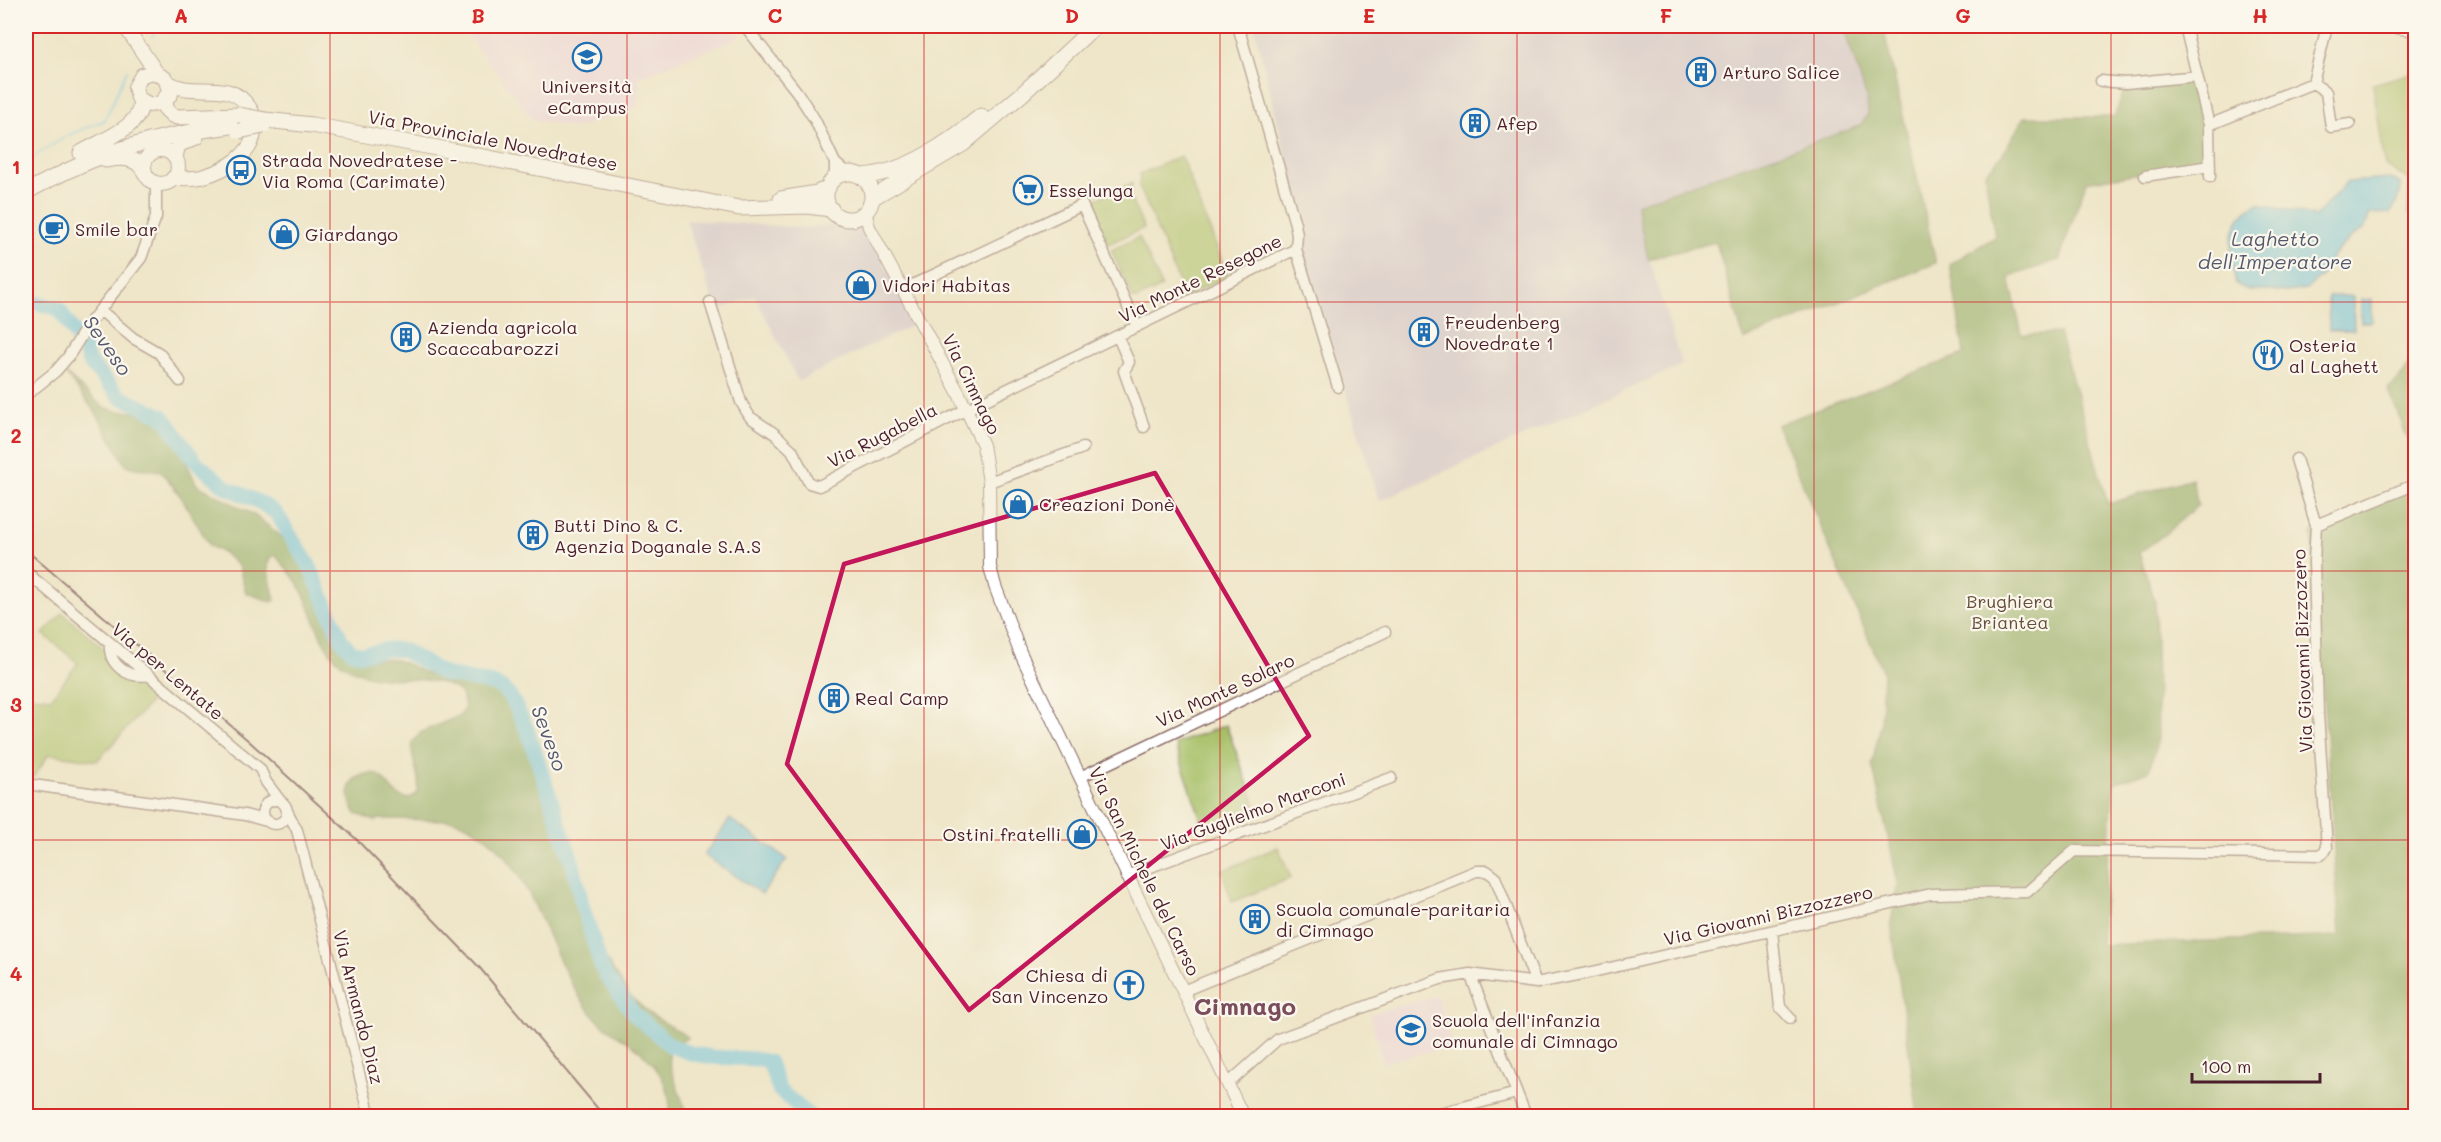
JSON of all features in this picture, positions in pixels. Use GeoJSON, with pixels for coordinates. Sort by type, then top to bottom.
{"type":"FeatureCollection","features":[{"type":"Feature","properties":{"kind":"main road"},"geometry":{"type":"LineString","coordinates":[[125,26],[169,88],[165,108],[172,115],[239,123]]}},
{"type":"Feature","properties":{"kind":"main road","name":"Via Provinciale Novedratese"},"geometry":{"type":"LineString","coordinates":[[647,189],[748,201],[818,193],[841,176],[872,176],[897,167],[948,141],[1004,98],[1081,26]]}},
{"type":"Feature","properties":{"kind":"main road"},"geometry":{"type":"LineString","coordinates":[[864,209],[963,144],[1022,94],[1095,26]]}},
{"type":"Feature","properties":{"kind":"main road"},"geometry":{"type":"LineString","coordinates":[[81,153],[127,127],[138,115],[141,106],[135,91],[140,77],[135,43]]}},
{"type":"Feature","properties":{"kind":"main road"},"geometry":{"type":"LineString","coordinates":[[140,77],[149,72],[176,86],[191,89]]}},
{"type":"Feature","properties":{"kind":"main road"},"geometry":{"type":"LineString","coordinates":[[140,101],[147,105],[154,105],[174,92],[191,89],[222,89],[235,94],[252,112],[254,136],[245,153],[228,166],[200,177],[175,166],[166,151],[154,151],[146,158],[144,171]]}},
{"type":"Feature","properties":{"kind":"main road","name":"Via Provinciale Novedratese"},"geometry":{"type":"LineString","coordinates":[[26,183],[81,153],[130,135],[187,123],[264,123],[332,130],[739,208],[807,206],[831,209],[842,217],[864,209]]}},
{"type":"Feature","properties":{"kind":"main road"},"geometry":{"type":"LineString","coordinates":[[55,176],[109,159],[120,158],[138,162],[147,176],[156,183],[164,183],[175,166],[176,149],[182,141],[239,123]]}},
{"type":"Feature","properties":{"kind":"main road","name":"Via Provinciale Novedratese"},"geometry":{"type":"LineString","coordinates":[[26,192],[102,154],[154,139],[239,123]]}},
{"type":"Feature","properties":{"kind":"main road"},"geometry":{"type":"LineString","coordinates":[[831,209],[827,203],[841,176],[869,186],[864,209]]}},
{"type":"Feature","properties":{"kind":"street"},"geometry":{"type":"LineString","coordinates":[[745,26],[797,92],[815,120],[841,176]]}},
{"type":"Feature","properties":{"kind":"street"},"geometry":{"type":"LineString","coordinates":[[1238,26],[1295,224],[1296,249]]}},
{"type":"Feature","properties":{"kind":"street"},"geometry":{"type":"LineString","coordinates":[[2145,176],[2210,171],[2210,125],[2185,26]]}},
{"type":"Feature","properties":{"kind":"street"},"geometry":{"type":"LineString","coordinates":[[2388,26],[2415,32]]}},
{"type":"Feature","properties":{"kind":"street"},"geometry":{"type":"LineString","coordinates":[[2210,125],[2313,83],[2331,27]]}},
{"type":"Feature","properties":{"kind":"street"},"geometry":{"type":"LineString","coordinates":[[2101,81],[2126,83],[2197,76]]}},
{"type":"Feature","properties":{"kind":"street"},"geometry":{"type":"LineString","coordinates":[[2313,83],[2326,92],[2331,127],[2350,124]]}},
{"type":"Feature","properties":{"kind":"street"},"geometry":{"type":"LineString","coordinates":[[26,395],[56,371],[68,357],[82,334],[141,258],[156,217],[156,183]]}},
{"type":"Feature","properties":{"kind":"street"},"geometry":{"type":"LineString","coordinates":[[904,289],[1082,205],[1137,327]]}},
{"type":"Feature","properties":{"kind":"street","name":"Via Cimnago"},"geometry":{"type":"LineString","coordinates":[[864,209],[869,227],[967,409],[983,445],[989,482],[990,567],[995,586],[1030,672]]}},
{"type":"Feature","properties":{"kind":"street","name":"Via Monte Resegone"},"geometry":{"type":"LineString","coordinates":[[967,409],[1296,249],[1338,387]]}},
{"type":"Feature","properties":{"kind":"street","name":"Via Rugabella"},"geometry":{"type":"LineString","coordinates":[[710,302],[741,402],[750,417],[776,434],[792,450],[809,483],[819,486],[967,409]]}},
{"type":"Feature","properties":{"kind":"street"},"geometry":{"type":"LineString","coordinates":[[100,310],[133,338],[159,353],[180,381]]}},
{"type":"Feature","properties":{"kind":"street","name":"Via Monte Resegone"},"geometry":{"type":"LineString","coordinates":[[1118,337],[1129,362],[1124,371],[1144,427]]}},
{"type":"Feature","properties":{"kind":"street"},"geometry":{"type":"LineString","coordinates":[[989,482],[1083,448]]}},
{"type":"Feature","properties":{"kind":"street"},"geometry":{"type":"LineString","coordinates":[[2296,459],[2316,525]]}},
{"type":"Feature","properties":{"kind":"street","name":"Via Giovanni Bizzozero"},"geometry":{"type":"LineString","coordinates":[[2327,848],[2318,714],[2314,561],[2316,525],[2415,484]]}},
{"type":"Feature","properties":{"kind":"street","name":"Via per Lentate"},"geometry":{"type":"LineString","coordinates":[[26,572],[260,769],[297,830]]}},
{"type":"Feature","properties":{"kind":"street","name":"Via Monte Solaro"},"geometry":{"type":"LineString","coordinates":[[1080,777],[1385,632]]}},
{"type":"Feature","properties":{"kind":"street","name":"Via San Michele del Carso"},"geometry":{"type":"LineString","coordinates":[[1030,672],[1126,876],[1244,1116]]}},
{"type":"Feature","properties":{"kind":"street","name":"Via Guglielmo Marconi"},"geometry":{"type":"LineString","coordinates":[[1126,876],[1391,778]]}},
{"type":"Feature","properties":{"kind":"street"},"geometry":{"type":"LineString","coordinates":[[266,782],[264,817],[274,823]]}},
{"type":"Feature","properties":{"kind":"street"},"geometry":{"type":"LineString","coordinates":[[26,784],[245,815],[297,830]]}},
{"type":"Feature","properties":{"kind":"street"},"geometry":{"type":"LineString","coordinates":[[245,815],[274,800],[284,806],[284,819],[274,823]]}},
{"type":"Feature","properties":{"kind":"street","name":"Via Armando Diaz"},"geometry":{"type":"LineString","coordinates":[[297,830],[370,1116]]}},
{"type":"Feature","properties":{"kind":"street","name":"Via Giovanni Bizzozzero"},"geometry":{"type":"LineString","coordinates":[[1229,1083],[1278,1039],[1440,979],[1470,974],[1536,983],[1588,974],[1931,894],[2027,892],[2074,851],[2321,855],[2327,848]]}},
{"type":"Feature","properties":{"kind":"street"},"geometry":{"type":"LineString","coordinates":[[1183,992],[1476,871],[1487,871],[1495,877],[1536,983]]}},
{"type":"Feature","properties":{"kind":"street"},"geometry":{"type":"LineString","coordinates":[[1772,931],[1780,1007],[1790,1018]]}},
{"type":"Feature","properties":{"kind":"street"},"geometry":{"type":"LineString","coordinates":[[1470,974],[1526,1116]]}},
{"type":"Feature","properties":{"kind":"street"},"geometry":{"type":"LineString","coordinates":[[1429,1116],[1517,1093]]}},
{"type":"Feature","properties":{"kind":"highlighted area"},"geometry":{"type":"Polygon","coordinates":[[[1155,473],[1309,736],[969,1010],[787,764],[844,564],[1155,473]]]}},
{"type":"Feature","properties":{"kind":"shaded area","name":"Università eCampus"},"geometry":{"type":"Polygon","coordinates":[[[461,26],[736,26],[741,37],[639,77],[639,107],[575,128],[532,119],[461,26]]]}},
{"type":"Feature","properties":{"kind":"shaded area"},"geometry":{"type":"Polygon","coordinates":[[[1254,26],[1843,26],[1867,99],[1868,114],[1860,126],[1636,204],[1649,259],[1682,365],[1379,501],[1303,249],[1303,226],[1254,26]]]}},
{"type":"Feature","properties":{"kind":"shaded area"},"geometry":{"type":"Polygon","coordinates":[[[686,220],[807,228],[843,223],[864,225],[917,323],[798,381],[755,296],[716,311],[686,220]]]}},
{"type":"Feature","properties":{"kind":"shaded area","name":"Scuola dell'infanzia comunale di Cimnago"},"geometry":{"type":"Polygon","coordinates":[[[1437,996],[1452,1046],[1383,1063],[1370,1014],[1437,996]]]}},
{"type":"Feature","properties":{"kind":"green space"},"geometry":{"type":"Polygon","coordinates":[[[1843,26],[1883,26],[1936,263],[1744,340],[1716,242],[1648,259],[1636,204],[1860,126],[1868,114],[1867,99],[1843,26]]]}},
{"type":"Feature","properties":{"kind":"green space"},"geometry":{"type":"Polygon","coordinates":[[[2415,72],[2415,213],[2408,214],[2410,180],[2385,166],[2373,84],[2415,72]]]}},
{"type":"Feature","properties":{"kind":"green space","name":"Brughiera Briantea"},"geometry":{"type":"Polygon","coordinates":[[[2194,80],[2206,162],[2086,182],[2059,260],[2009,277],[2022,335],[2059,333],[2108,504],[2192,478],[2198,505],[2139,553],[2155,601],[2158,739],[2149,771],[2114,783],[2100,945],[2340,936],[2312,533],[2415,488],[2415,1116],[1918,1116],[1891,922],[1898,883],[1872,764],[1881,724],[1883,672],[1777,425],[1964,354],[1950,264],[1995,237],[1985,173],[2002,155],[2024,117],[2114,117],[2126,86],[2194,80]]]}},
{"type":"Feature","properties":{"kind":"green space"},"geometry":{"type":"Polygon","coordinates":[[[1181,156],[1228,276],[1185,297],[1139,186],[1140,174],[1181,156]]]}},
{"type":"Feature","properties":{"kind":"green space"},"geometry":{"type":"Polygon","coordinates":[[[1132,183],[1130,198],[1144,228],[1106,245],[1087,203],[1132,183]]]}},
{"type":"Feature","properties":{"kind":"green space"},"geometry":{"type":"Polygon","coordinates":[[[1139,237],[1162,287],[1134,300],[1111,250],[1139,237]]]}},
{"type":"Feature","properties":{"kind":"green space"},"geometry":{"type":"Polygon","coordinates":[[[2415,354],[2415,457],[2388,389],[2402,376],[2415,354]]]}},
{"type":"Feature","properties":{"kind":"green space"},"geometry":{"type":"Polygon","coordinates":[[[66,374],[103,407],[116,411],[148,413],[161,420],[176,441],[197,485],[254,515],[287,541],[305,568],[348,655],[363,660],[383,659],[406,663],[431,675],[492,689],[513,704],[526,739],[531,739],[587,918],[599,949],[629,995],[650,1014],[688,1037],[669,1051],[673,1076],[686,1116],[670,1116],[668,1093],[653,1064],[627,1041],[604,1026],[584,1003],[567,975],[523,882],[504,855],[482,834],[453,820],[380,819],[375,821],[356,814],[351,804],[350,785],[356,778],[367,773],[380,776],[399,796],[408,798],[417,793],[418,780],[412,743],[421,732],[461,715],[465,706],[460,692],[434,681],[372,676],[357,672],[342,664],[321,637],[298,584],[275,555],[269,559],[268,571],[275,600],[272,602],[246,593],[239,567],[224,553],[210,546],[181,497],[161,471],[134,468],[125,464],[96,413],[66,374]]]}},
{"type":"Feature","properties":{"kind":"green space"},"geometry":{"type":"Polygon","coordinates":[[[63,613],[157,695],[97,761],[49,754],[34,777],[26,775],[26,695],[51,698],[78,663],[43,634],[63,613]]]}},
{"type":"Feature","properties":{"kind":"green space"},"geometry":{"type":"Polygon","coordinates":[[[1226,725],[1259,814],[1205,831],[1175,744],[1226,725]]]}},
{"type":"Feature","properties":{"kind":"green space"},"geometry":{"type":"Polygon","coordinates":[[[1278,847],[1291,878],[1232,902],[1222,871],[1278,847]]]}},
{"type":"Feature","properties":{"kind":"water","name":"Laghetto dell'Imperatore"},"geometry":{"type":"Polygon","coordinates":[[[2390,179],[2400,183],[2399,197],[2391,213],[2370,214],[2364,229],[2350,238],[2332,256],[2326,271],[2307,289],[2288,292],[2248,290],[2236,284],[2232,260],[2232,238],[2240,218],[2248,210],[2259,203],[2315,217],[2347,182],[2390,179]]]}},
{"type":"Feature","properties":{"kind":"water"},"geometry":{"type":"Polygon","coordinates":[[[2328,296],[2353,296],[2354,330],[2329,330],[2328,296]]]}},
{"type":"Feature","properties":{"kind":"water"},"geometry":{"type":"Polygon","coordinates":[[[2372,299],[2372,322],[2361,322],[2361,300],[2372,299]]]}},
{"type":"Feature","properties":{"kind":"water"},"geometry":{"type":"Polygon","coordinates":[[[730,819],[787,859],[762,894],[704,855],[730,819]]]}},
{"type":"Feature","properties":{"kind":"waterway"},"geometry":{"type":"LineString","coordinates":[[153,37],[155,26]]}},
{"type":"Feature","properties":{"kind":"waterway"},"geometry":{"type":"LineString","coordinates":[[26,161],[69,135],[105,120],[127,70]]}},
{"type":"Feature","properties":{"kind":"waterway","name":"Seveso"},"geometry":{"type":"LineString","coordinates":[[26,295],[33,302],[59,309],[84,348],[89,362],[120,397],[163,416],[196,462],[226,487],[261,503],[276,513],[309,565],[341,639],[352,652],[362,654],[388,649],[403,650],[444,674],[502,688],[512,699],[528,732],[573,864],[583,908],[606,976],[634,1014],[671,1046],[690,1053],[712,1057],[756,1059],[769,1062],[779,1090],[810,1116]]}},
{"type":"Feature","properties":{"kind":"railway"},"geometry":{"type":"LineString","coordinates":[[26,550],[250,742],[355,838],[479,967],[604,1116]]}},
{"type":"Feature","properties":{"kind":"place","name":"Università eCampus"},"geometry":{"type":"Point","coordinates":[587,57]}},
{"type":"Feature","properties":{"kind":"place","name":"Arturo Salice"},"geometry":{"type":"Point","coordinates":[1701,72]}},
{"type":"Feature","properties":{"kind":"place","name":"Afep"},"geometry":{"type":"Point","coordinates":[1475,123]}},
{"type":"Feature","properties":{"kind":"place","name":"Strada Novedratese - Via Roma (Carimate)"},"geometry":{"type":"Point","coordinates":[241,170]}},
{"type":"Feature","properties":{"kind":"place","name":"Esselunga"},"geometry":{"type":"Point","coordinates":[1028,190]}},
{"type":"Feature","properties":{"kind":"place","name":"Smile bar"},"geometry":{"type":"Point","coordinates":[54,229]}},
{"type":"Feature","properties":{"kind":"place","name":"Giardango"},"geometry":{"type":"Point","coordinates":[284,234]}},
{"type":"Feature","properties":{"kind":"place","name":"Vidori Habitas"},"geometry":{"type":"Point","coordinates":[861,285]}},
{"type":"Feature","properties":{"kind":"place","name":"Freudenberg Novedrate 1"},"geometry":{"type":"Point","coordinates":[1424,332]}},
{"type":"Feature","properties":{"kind":"place","name":"Azienda agricola Scaccabarozzi"},"geometry":{"type":"Point","coordinates":[406,337]}},
{"type":"Feature","properties":{"kind":"place","name":"Osteria al Laghett"},"geometry":{"type":"Point","coordinates":[2268,355]}},
{"type":"Feature","properties":{"kind":"place","name":"Creazioni Donè"},"geometry":{"type":"Point","coordinates":[1018,504]}},
{"type":"Feature","properties":{"kind":"place","name":"Butti Dino & C. Agenzia Doganale S.A.S"},"geometry":{"type":"Point","coordinates":[533,535]}},
{"type":"Feature","properties":{"kind":"place","name":"Real Camp"},"geometry":{"type":"Point","coordinates":[834,698]}},
{"type":"Feature","properties":{"kind":"place","name":"Ostini fratelli"},"geometry":{"type":"Point","coordinates":[1082,834]}},
{"type":"Feature","properties":{"kind":"place","name":"Scuola comunale-paritaria di Cimnago"},"geometry":{"type":"Point","coordinates":[1255,919]}},
{"type":"Feature","properties":{"kind":"place","name":"Chiesa di San Vincenzo"},"geometry":{"type":"Point","coordinates":[1129,985]}},
{"type":"Feature","properties":{"kind":"place","name":"Scuola dell'infanzia comunale di Cimnago"},"geometry":{"type":"Point","coordinates":[1411,1030]}},
{"type":"Feature","properties":{"kind":"district","name":"Cimnago"},"geometry":{"type":"Point","coordinates":[1245,1005]}}]}
